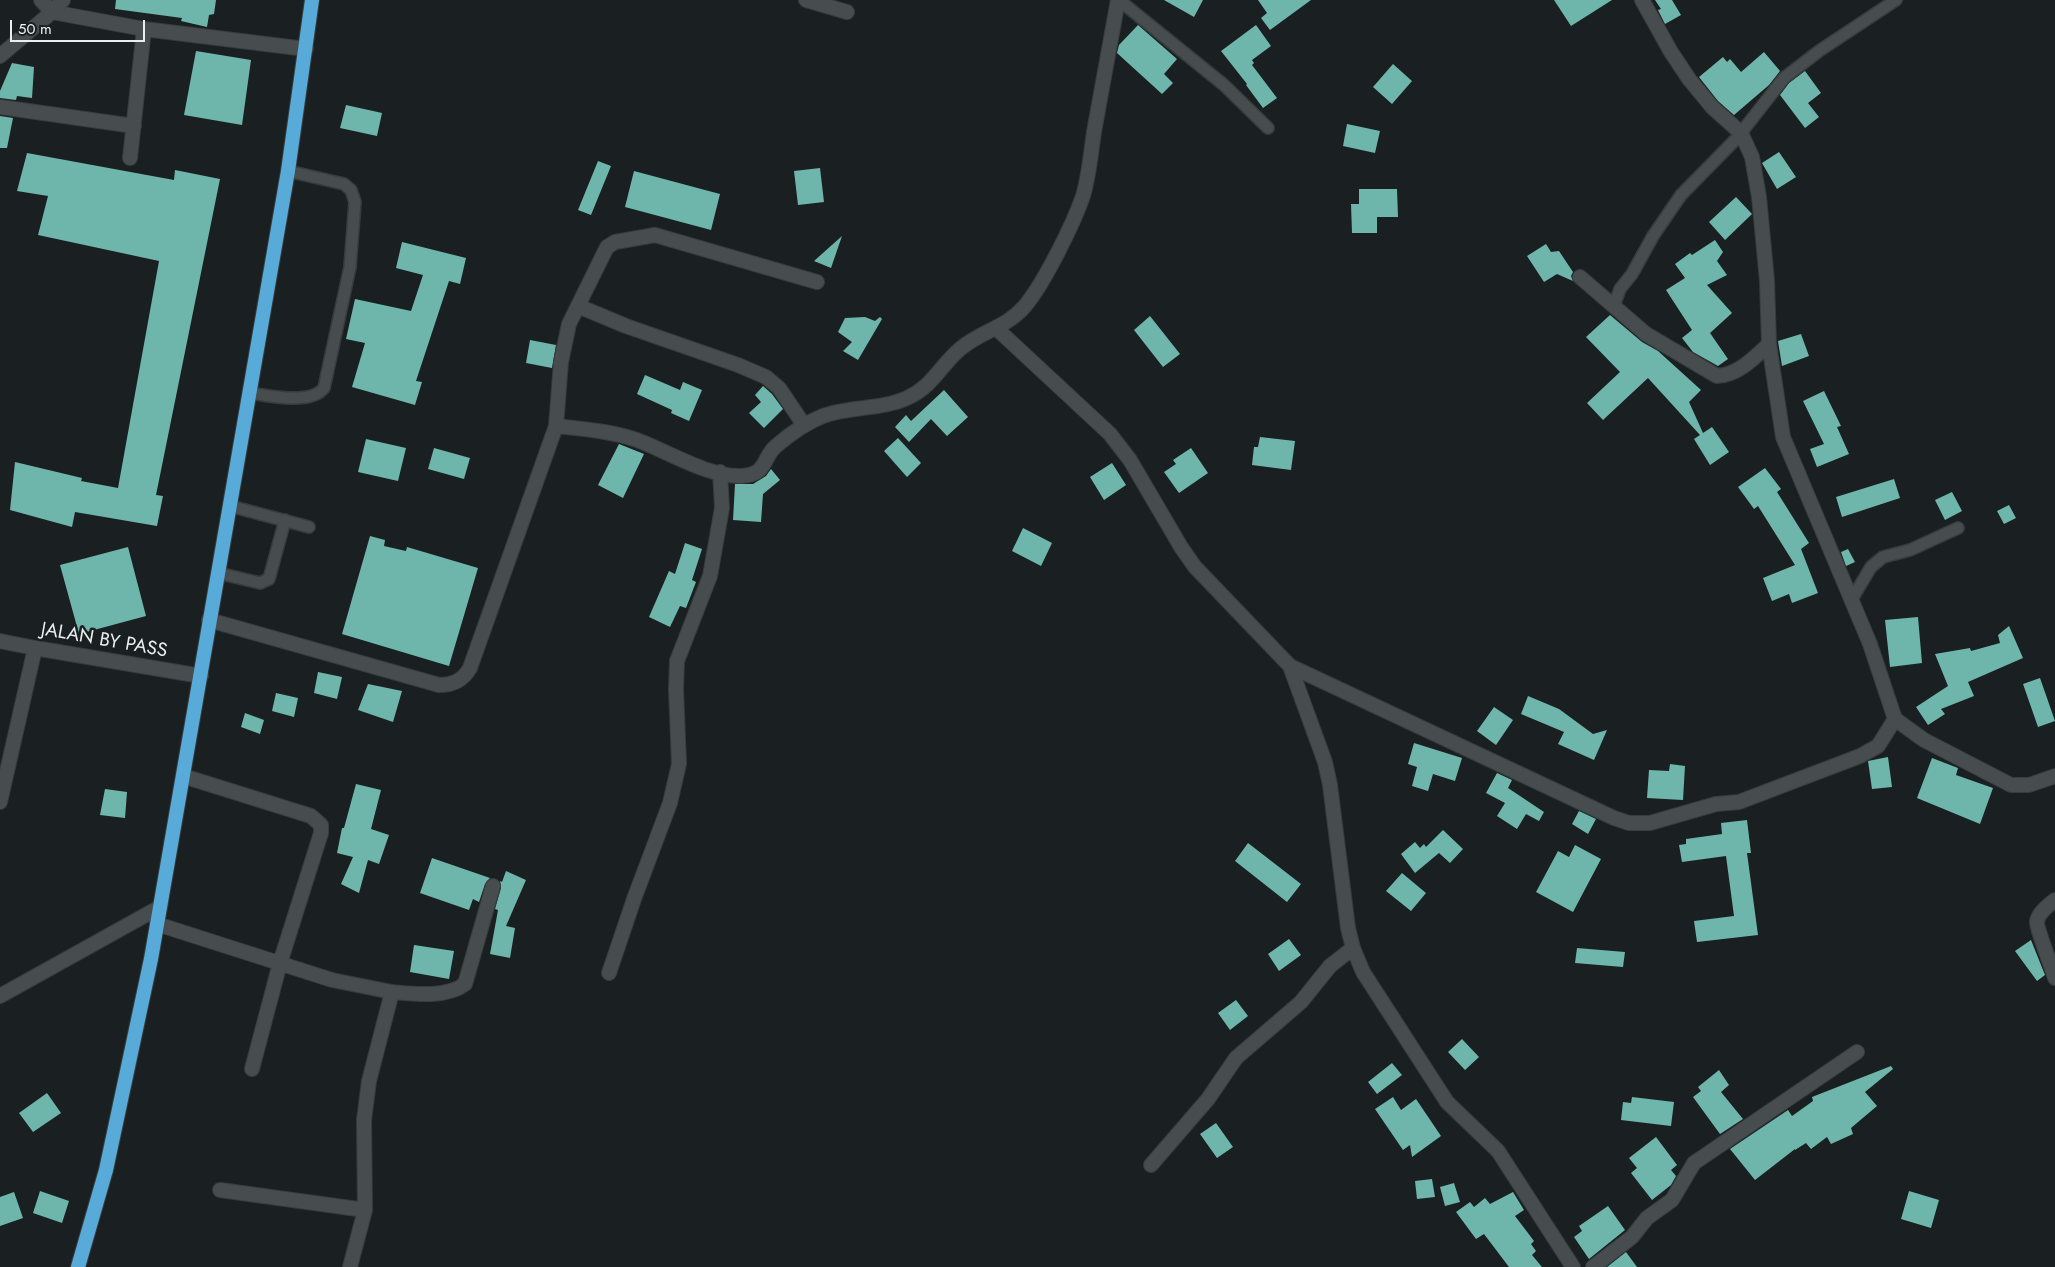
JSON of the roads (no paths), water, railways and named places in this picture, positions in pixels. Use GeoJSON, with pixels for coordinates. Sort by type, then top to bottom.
{"type":"FeatureCollection","features":[{"type":"Feature","properties":{"kind":"highway"},"geometry":{"type":"LineString","coordinates":[[78,1267],[106,1170],[150,968],[209,620],[251,393],[288,171],[312,0]]}},
{"type":"Feature","properties":{"kind":"street"},"geometry":{"type":"LineString","coordinates":[[41,0],[52,12],[144,29],[306,49]]}},
{"type":"Feature","properties":{"kind":"street"},"geometry":{"type":"LineString","coordinates":[[0,56],[52,12],[63,0]]}},
{"type":"Feature","properties":{"kind":"street"},"geometry":{"type":"LineString","coordinates":[[806,0],[847,12]]}},
{"type":"Feature","properties":{"kind":"street"},"geometry":{"type":"LineString","coordinates":[[556,426],[621,435],[657,448],[692,464],[743,476],[758,471],[766,464],[774,448],[804,425],[835,412],[899,401],[931,382],[960,349],[976,338],[997,329],[1024,307],[1035,292],[1064,239],[1083,195],[1118,0]]}},
{"type":"Feature","properties":{"kind":"street"},"geometry":{"type":"LineString","coordinates":[[1642,0],[1689,79],[1712,107],[1741,133],[1752,157],[1759,197],[1767,281],[1769,344],[1783,437],[1870,644],[1895,719],[1924,740],[2011,785],[2029,786],[2055,778]]}},
{"type":"Feature","properties":{"kind":"street"},"geometry":{"type":"LineString","coordinates":[[130,158],[144,29]]}},
{"type":"Feature","properties":{"kind":"street"},"geometry":{"type":"LineString","coordinates":[[0,107],[134,126]]}},
{"type":"Feature","properties":{"kind":"street"},"geometry":{"type":"LineString","coordinates":[[209,620],[440,685],[458,682],[470,668],[556,426],[565,343],[569,324],[607,247],[615,242],[647,236],[660,237],[817,282]]}},
{"type":"Feature","properties":{"kind":"street"},"geometry":{"type":"LineString","coordinates":[[1580,277],[1646,334],[1717,376],[1730,374],[1740,369],[1769,344]]}},
{"type":"Feature","properties":{"kind":"street"},"geometry":{"type":"LineString","coordinates":[[578,306],[626,326],[738,365],[766,377],[780,388],[804,425]]}},
{"type":"Feature","properties":{"kind":"street"},"geometry":{"type":"LineString","coordinates":[[997,329],[1110,434],[1130,460],[1194,567],[1290,666],[1614,818],[1629,823],[1650,823],[1716,804],[1739,802],[1860,756],[1878,746],[1895,719]]}},
{"type":"Feature","properties":{"kind":"street"},"geometry":{"type":"LineString","coordinates":[[609,973],[670,803],[679,764],[676,689],[677,661],[710,576],[722,508],[720,472]]}},
{"type":"Feature","properties":{"kind":"street","name":"JALAN BY PASS"},"geometry":{"type":"LineString","coordinates":[[0,640],[35,648],[201,676]]}},
{"type":"Feature","properties":{"kind":"street"},"geometry":{"type":"LineString","coordinates":[[0,802],[35,648]]}},
{"type":"Feature","properties":{"kind":"street"},"geometry":{"type":"LineString","coordinates":[[1290,666],[1327,768],[1348,928],[1353,948],[1363,972],[1374,992],[1447,1102],[1498,1151],[1573,1267]]}},
{"type":"Feature","properties":{"kind":"street"},"geometry":{"type":"LineString","coordinates":[[183,776],[311,816],[321,825],[321,832],[280,963],[252,1070]]}},
{"type":"Feature","properties":{"kind":"street"},"geometry":{"type":"LineString","coordinates":[[157,924],[332,980],[392,992],[430,994],[457,989],[465,984],[493,886]]}},
{"type":"Feature","properties":{"kind":"street"},"geometry":{"type":"LineString","coordinates":[[2055,900],[2044,909],[2037,920],[2055,978]]}},
{"type":"Feature","properties":{"kind":"street"},"geometry":{"type":"LineString","coordinates":[[0,996],[160,907]]}},
{"type":"Feature","properties":{"kind":"street"},"geometry":{"type":"LineString","coordinates":[[1151,1165],[1208,1099],[1236,1058],[1301,1002],[1330,966],[1353,948]]}},
{"type":"Feature","properties":{"kind":"street"},"geometry":{"type":"LineString","coordinates":[[350,1267],[365,1210],[363,1155],[364,1120],[368,1091],[392,992]]}},
{"type":"Feature","properties":{"kind":"street"},"geometry":{"type":"LineString","coordinates":[[1593,1267],[1632,1237],[1647,1218],[1672,1200],[1694,1162],[1857,1052]]}},
{"type":"Feature","properties":{"kind":"street"},"geometry":{"type":"LineString","coordinates":[[220,1190],[365,1210]]}},
{"type":"Feature","properties":{"kind":"lane"},"geometry":{"type":"LineString","coordinates":[[1118,0],[1224,85],[1268,128]]}},
{"type":"Feature","properties":{"kind":"lane"},"geometry":{"type":"LineString","coordinates":[[1614,306],[1620,289],[1632,274],[1665,216],[1688,187],[1741,133],[1784,78],[1896,0]]}},
{"type":"Feature","properties":{"kind":"lane"},"geometry":{"type":"LineString","coordinates":[[251,393],[303,398],[312,397],[321,392],[324,388],[350,267],[355,202],[350,190],[344,184],[288,171]]}},
{"type":"Feature","properties":{"kind":"lane"},"geometry":{"type":"LineString","coordinates":[[230,506],[309,527]]}},
{"type":"Feature","properties":{"kind":"lane"},"geometry":{"type":"LineString","coordinates":[[218,573],[260,583],[266,582],[269,579],[285,520]]}},
{"type":"Feature","properties":{"kind":"lane"},"geometry":{"type":"LineString","coordinates":[[1852,599],[1871,567],[1884,557],[1910,550],[1958,528]]}}]}
